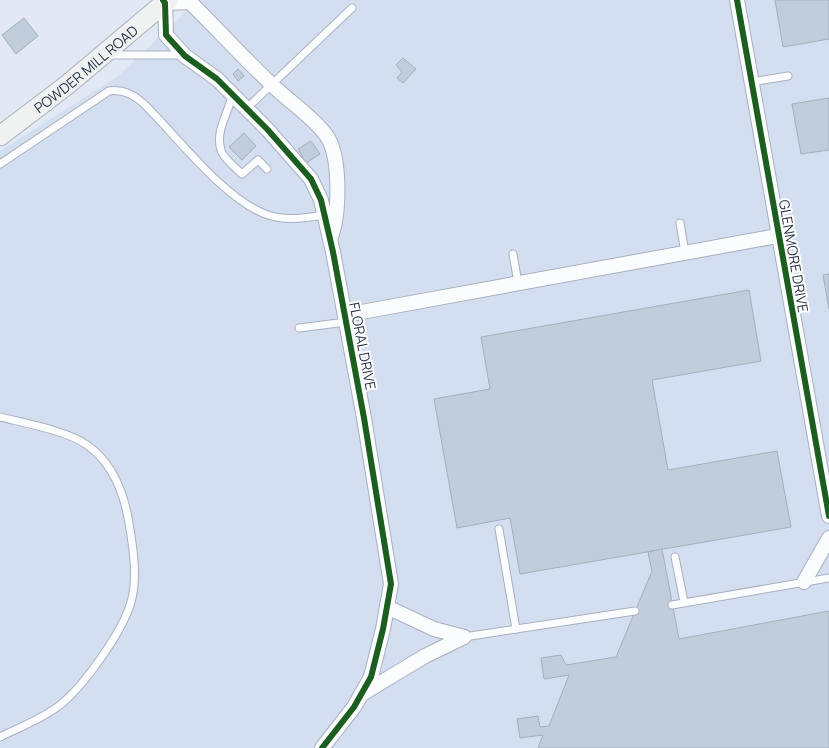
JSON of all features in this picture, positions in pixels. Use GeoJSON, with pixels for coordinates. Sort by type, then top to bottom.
{"type":"FeatureCollection","features":[{"type":"Feature","properties":{"kind":"main road","name":"POWDER MILL ROAD"},"geometry":{"type":"LineString","coordinates":[[0,136],[103,55],[165,1]]}},
{"type":"Feature","properties":{"kind":"street","name":"GLENMORE DRIVE"},"geometry":{"type":"LineString","coordinates":[[737,0],[777,236],[829,516]]}},
{"type":"Feature","properties":{"kind":"street","name":"FLORAL DRIVE"},"geometry":{"type":"LineString","coordinates":[[325,747],[362,694],[371,677],[391,584],[346,319],[322,200],[311,179],[267,129],[217,79],[185,56],[166,35],[165,1],[190,2],[272,85],[320,128],[331,145],[337,190],[337,214],[330,239]]}},
{"type":"Feature","properties":{"kind":"street"},"geometry":{"type":"LineString","coordinates":[[346,319],[518,283],[777,236]]}},
{"type":"Feature","properties":{"kind":"street"},"geometry":{"type":"LineString","coordinates":[[804,582],[829,538]]}},
{"type":"Feature","properties":{"kind":"street"},"geometry":{"type":"LineString","coordinates":[[387,607],[434,629],[464,637]]}},
{"type":"Feature","properties":{"kind":"street"},"geometry":{"type":"LineString","coordinates":[[362,694],[425,656],[464,637]]}},
{"type":"Feature","properties":{"kind":"lane"},"geometry":{"type":"LineString","coordinates":[[246,109],[352,8]]}},
{"type":"Feature","properties":{"kind":"lane"},"geometry":{"type":"LineString","coordinates":[[103,55],[185,56]]}},
{"type":"Feature","properties":{"kind":"lane"},"geometry":{"type":"LineString","coordinates":[[751,82],[788,76]]}},
{"type":"Feature","properties":{"kind":"lane"},"geometry":{"type":"LineString","coordinates":[[0,164],[109,91],[118,90],[134,95],[224,188],[252,208],[269,216],[288,218],[325,216]]}},
{"type":"Feature","properties":{"kind":"lane"},"geometry":{"type":"LineString","coordinates":[[232,96],[220,128],[221,151],[242,174],[258,160],[267,169]]}},
{"type":"Feature","properties":{"kind":"lane"},"geometry":{"type":"LineString","coordinates":[[680,223],[685,253]]}},
{"type":"Feature","properties":{"kind":"lane"},"geometry":{"type":"LineString","coordinates":[[513,254],[518,283]]}},
{"type":"Feature","properties":{"kind":"lane"},"geometry":{"type":"LineString","coordinates":[[299,328],[346,319]]}},
{"type":"Feature","properties":{"kind":"lane"},"geometry":{"type":"LineString","coordinates":[[0,418],[57,432],[86,444],[101,458],[116,477],[126,503],[132,545],[133,581],[132,601],[126,615],[95,666],[62,704],[40,719],[0,737]]}},
{"type":"Feature","properties":{"kind":"lane"},"geometry":{"type":"LineString","coordinates":[[499,529],[516,629]]}},
{"type":"Feature","properties":{"kind":"lane"},"geometry":{"type":"LineString","coordinates":[[675,557],[684,602]]}},
{"type":"Feature","properties":{"kind":"lane"},"geometry":{"type":"LineString","coordinates":[[672,604],[829,578]]}},
{"type":"Feature","properties":{"kind":"lane"},"geometry":{"type":"LineString","coordinates":[[464,637],[635,611]]}},
{"type":"Feature","properties":{"kind":"shaded area"},"geometry":{"type":"Polygon","coordinates":[[[198,0],[829,0],[829,748],[0,748],[0,151],[117,77],[198,0]]]}},
{"type":"Feature","properties":{"kind":"building"},"geometry":{"type":"Polygon","coordinates":[[[775,0],[829,0],[829,39],[783,47],[775,0]]]}},
{"type":"Feature","properties":{"kind":"building"},"geometry":{"type":"Polygon","coordinates":[[[24,18],[38,36],[16,54],[2,35],[24,18]]]}},
{"type":"Feature","properties":{"kind":"building"},"geometry":{"type":"Polygon","coordinates":[[[403,58],[416,69],[403,83],[397,78],[402,72],[396,65],[403,58]]]}},
{"type":"Feature","properties":{"kind":"building"},"geometry":{"type":"Polygon","coordinates":[[[238,69],[244,76],[238,81],[233,74],[238,69]]]}},
{"type":"Feature","properties":{"kind":"building"},"geometry":{"type":"Polygon","coordinates":[[[829,98],[829,150],[801,154],[792,104],[829,98]]]}},
{"type":"Feature","properties":{"kind":"building"},"geometry":{"type":"Polygon","coordinates":[[[244,133],[256,146],[242,160],[229,147],[244,133]]]}},
{"type":"Feature","properties":{"kind":"building"},"geometry":{"type":"Polygon","coordinates":[[[311,141],[320,154],[306,163],[298,149],[311,141]]]}},
{"type":"Feature","properties":{"kind":"building"},"geometry":{"type":"Polygon","coordinates":[[[829,274],[829,309],[823,275],[829,274]]]}},
{"type":"Feature","properties":{"kind":"building"},"geometry":{"type":"Polygon","coordinates":[[[749,290],[761,361],[652,380],[668,470],[777,451],[791,527],[520,574],[510,518],[457,528],[434,399],[490,389],[481,337],[749,290]]]}},
{"type":"Feature","properties":{"kind":"building"},"geometry":{"type":"Polygon","coordinates":[[[662,549],[679,639],[829,611],[829,748],[538,748],[543,735],[520,738],[517,719],[538,716],[540,727],[549,726],[569,675],[544,679],[541,658],[561,655],[566,665],[616,657],[652,571],[648,552],[662,549]]]}},
{"type":"Feature","properties":{"kind":"cycle path"},"geometry":{"type":"LineString","coordinates":[[163,0],[165,3],[166,35],[185,56],[217,79],[267,129],[311,179],[321,200],[333,252],[364,418],[391,584],[383,629],[371,677],[354,707],[322,748]]}},
{"type":"Feature","properties":{"kind":"cycle path"},"geometry":{"type":"LineString","coordinates":[[737,0],[829,516]]}}]}
